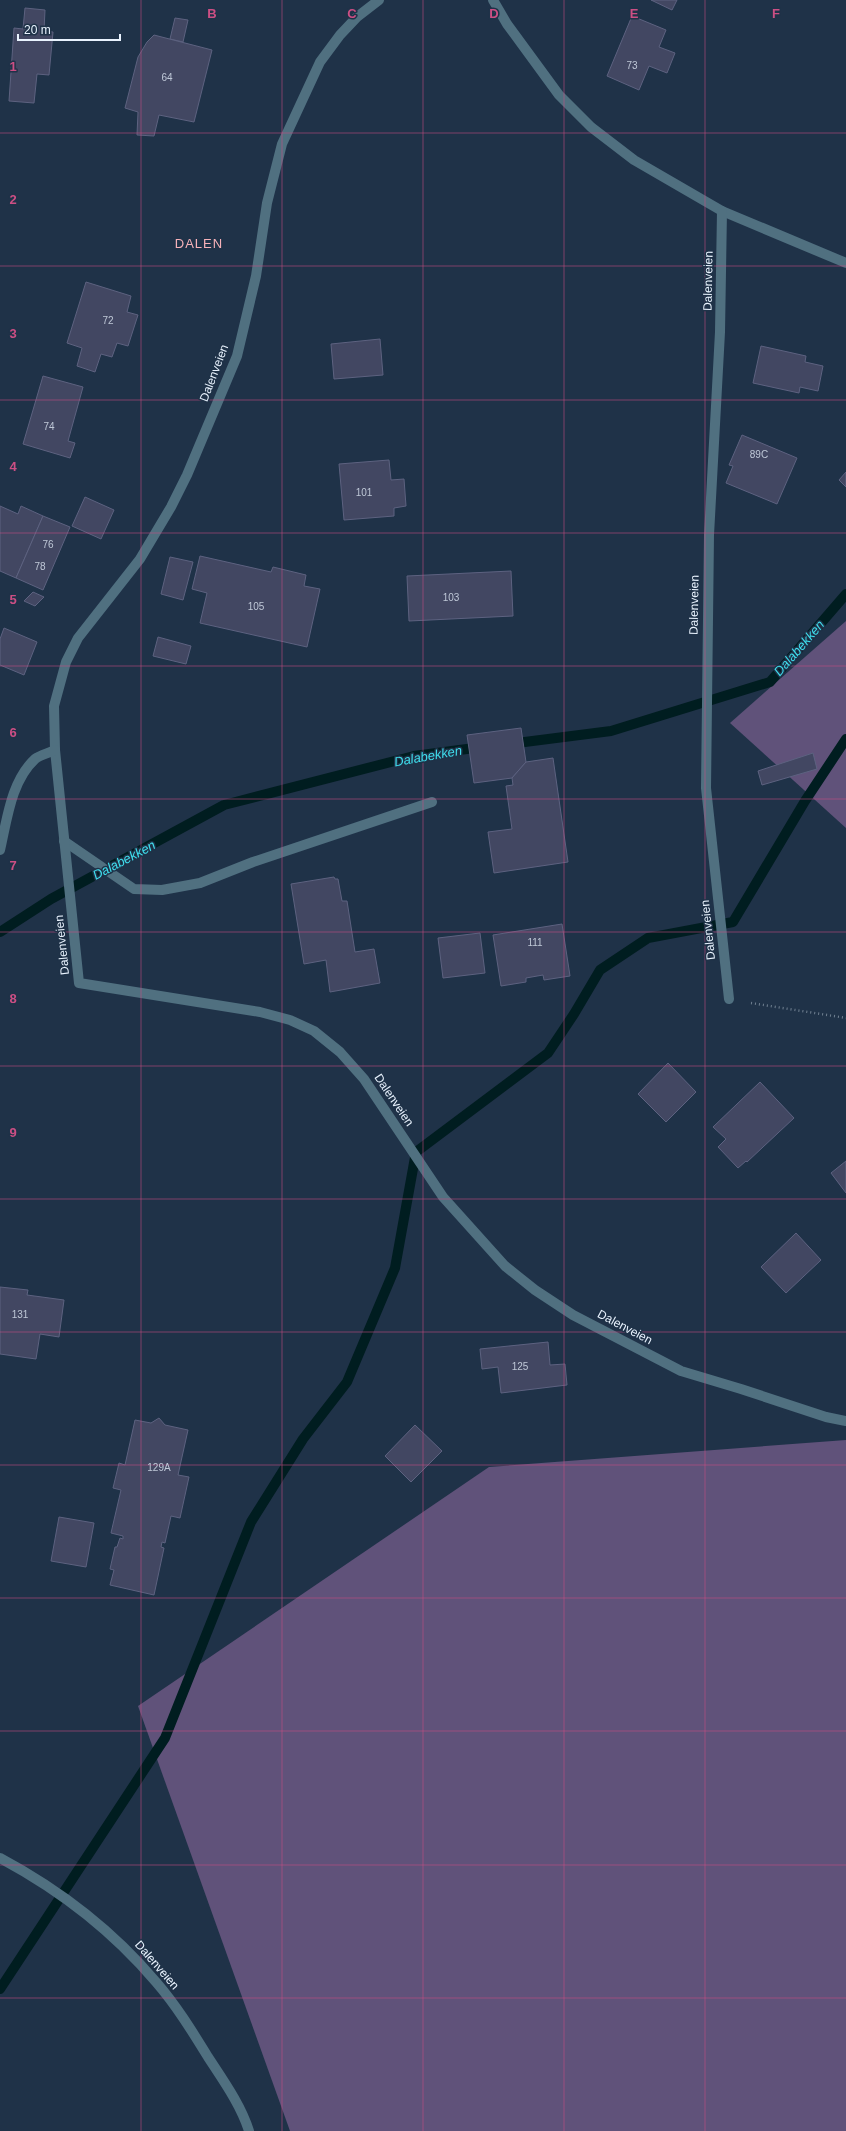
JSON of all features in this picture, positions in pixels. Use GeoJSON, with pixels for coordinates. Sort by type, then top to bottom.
{"type":"FeatureCollection","features":[{"type":"Feature","properties":{"kind":"street","name":"Dalenveien"},"geometry":{"type":"LineString","coordinates":[[379,0],[357,17],[340,35],[320,62],[282,144],[267,203],[256,276],[237,356],[188,475],[140,559],[78,638],[66,662],[54,706],[55,750],[79,983],[260,1012],[290,1020],[314,1031],[340,1052],[364,1079],[443,1197],[505,1266],[535,1290],[573,1315],[681,1371],[826,1417],[846,1420]]}},
{"type":"Feature","properties":{"kind":"street"},"geometry":{"type":"LineString","coordinates":[[493,0],[506,24],[537,68],[559,95],[591,127],[634,160],[722,211],[846,262]]}},
{"type":"Feature","properties":{"kind":"street","name":"Dalenveien"},"geometry":{"type":"LineString","coordinates":[[722,211],[720,332],[709,535],[706,788],[729,999]]}},
{"type":"Feature","properties":{"kind":"street"},"geometry":{"type":"LineString","coordinates":[[0,850],[12,800],[23,774],[36,758],[55,750]]}},
{"type":"Feature","properties":{"kind":"street"},"geometry":{"type":"LineString","coordinates":[[64,841],[134,889],[162,890],[200,883],[254,862],[432,802]]}},
{"type":"Feature","properties":{"kind":"street","name":"Dalenveien"},"geometry":{"type":"LineString","coordinates":[[0,1858],[25,1871],[73,1903],[112,1934],[156,1982],[182,2015],[226,2085],[249,2131]]}},
{"type":"Feature","properties":{"kind":"path"},"geometry":{"type":"LineString","coordinates":[[729,999],[783,1009],[846,1018]]}},
{"type":"Feature","properties":{"kind":"shaded area"},"geometry":{"type":"Polygon","coordinates":[[[846,621],[846,828],[730,723],[846,621]]]}},
{"type":"Feature","properties":{"kind":"shaded area"},"geometry":{"type":"Polygon","coordinates":[[[846,1440],[846,2131],[290,2131],[138,1706],[489,1467],[846,1440]]]}},
{"type":"Feature","properties":{"kind":"building"},"geometry":{"type":"Polygon","coordinates":[[[651,0],[677,0],[672,10],[651,0]]]}},
{"type":"Feature","properties":{"kind":"building"},"geometry":{"type":"Polygon","coordinates":[[[25,8],[45,10],[44,31],[53,32],[49,75],[37,74],[34,103],[9,101],[14,28],[23,29],[25,8]]]}},
{"type":"Feature","properties":{"kind":"building"},"geometry":{"type":"Polygon","coordinates":[[[632,16],[666,30],[659,47],[675,53],[667,73],[649,66],[639,90],[607,76],[632,16]]]}},
{"type":"Feature","properties":{"kind":"building"},"geometry":{"type":"Polygon","coordinates":[[[175,18],[188,20],[183,42],[170,39],[175,18]]]}},
{"type":"Feature","properties":{"kind":"building"},"geometry":{"type":"Polygon","coordinates":[[[154,35],[212,50],[194,122],[159,115],[154,136],[137,135],[138,112],[125,108],[138,57],[147,42],[154,35]]]}},
{"type":"Feature","properties":{"kind":"building"},"geometry":{"type":"Polygon","coordinates":[[[86,282],[131,296],[127,312],[138,315],[128,346],[117,343],[112,357],[101,354],[95,372],[77,366],[82,348],[67,343],[86,282]]]}},
{"type":"Feature","properties":{"kind":"building"},"geometry":{"type":"Polygon","coordinates":[[[380,339],[383,375],[334,379],[331,344],[380,339]]]}},
{"type":"Feature","properties":{"kind":"building"},"geometry":{"type":"Polygon","coordinates":[[[761,346],[806,356],[805,362],[823,366],[818,391],[800,387],[799,393],[753,383],[761,346]]]}},
{"type":"Feature","properties":{"kind":"building"},"geometry":{"type":"Polygon","coordinates":[[[43,376],[83,387],[68,441],[75,443],[70,458],[23,444],[43,376]]]}},
{"type":"Feature","properties":{"kind":"building"},"geometry":{"type":"Polygon","coordinates":[[[742,435],[797,458],[777,504],[726,483],[733,466],[729,465],[742,435]]]}},
{"type":"Feature","properties":{"kind":"building"},"geometry":{"type":"Polygon","coordinates":[[[389,460],[391,480],[404,479],[406,506],[394,508],[394,516],[344,520],[339,464],[389,460]]]}},
{"type":"Feature","properties":{"kind":"building"},"geometry":{"type":"Polygon","coordinates":[[[846,472],[846,487],[839,480],[846,472]]]}},
{"type":"Feature","properties":{"kind":"building"},"geometry":{"type":"Polygon","coordinates":[[[85,497],[114,510],[101,539],[72,526],[85,497]]]}},
{"type":"Feature","properties":{"kind":"building"},"geometry":{"type":"Polygon","coordinates":[[[0,506],[18,514],[21,506],[43,516],[16,578],[0,571],[0,506]]]}},
{"type":"Feature","properties":{"kind":"building"},"geometry":{"type":"Polygon","coordinates":[[[43,516],[70,527],[43,590],[16,578],[43,516]]]}},
{"type":"Feature","properties":{"kind":"building"},"geometry":{"type":"Polygon","coordinates":[[[200,556],[271,572],[273,567],[306,575],[304,586],[320,589],[307,647],[200,623],[207,593],[192,589],[200,556]]]}},
{"type":"Feature","properties":{"kind":"building"},"geometry":{"type":"Polygon","coordinates":[[[170,557],[193,562],[183,600],[161,594],[170,557]]]}},
{"type":"Feature","properties":{"kind":"building"},"geometry":{"type":"Polygon","coordinates":[[[511,571],[513,616],[409,621],[407,576],[511,571]]]}},
{"type":"Feature","properties":{"kind":"building"},"geometry":{"type":"Polygon","coordinates":[[[33,592],[44,597],[35,606],[24,601],[33,592]]]}},
{"type":"Feature","properties":{"kind":"building"},"geometry":{"type":"Polygon","coordinates":[[[4,628],[37,642],[24,675],[0,665],[0,639],[4,628]]]}},
{"type":"Feature","properties":{"kind":"building"},"geometry":{"type":"Polygon","coordinates":[[[158,637],[191,646],[186,664],[153,656],[158,637]]]}},
{"type":"Feature","properties":{"kind":"building"},"geometry":{"type":"Polygon","coordinates":[[[521,728],[526,762],[512,778],[474,783],[467,735],[521,728]]]}},
{"type":"Feature","properties":{"kind":"building"},"geometry":{"type":"Polygon","coordinates":[[[813,753],[817,769],[762,785],[758,771],[813,753]]]}},
{"type":"Feature","properties":{"kind":"building"},"geometry":{"type":"Polygon","coordinates":[[[553,758],[568,862],[494,873],[488,832],[512,829],[506,786],[513,785],[512,778],[526,762],[553,758]]]}},
{"type":"Feature","properties":{"kind":"building"},"geometry":{"type":"Polygon","coordinates":[[[334,877],[335,879],[338,879],[342,901],[347,901],[355,952],[374,949],[380,983],[330,992],[326,960],[304,964],[291,884],[334,877]]]}},
{"type":"Feature","properties":{"kind":"building"},"geometry":{"type":"Polygon","coordinates":[[[562,924],[570,976],[544,980],[543,975],[526,978],[526,982],[501,986],[493,935],[562,924]]]}},
{"type":"Feature","properties":{"kind":"building"},"geometry":{"type":"Polygon","coordinates":[[[480,933],[485,973],[443,978],[438,938],[480,933]]]}},
{"type":"Feature","properties":{"kind":"building"},"geometry":{"type":"Polygon","coordinates":[[[668,1063],[696,1092],[666,1122],[638,1094],[668,1063]]]}},
{"type":"Feature","properties":{"kind":"building"},"geometry":{"type":"Polygon","coordinates":[[[760,1082],[794,1118],[747,1162],[746,1161],[738,1168],[718,1147],[726,1139],[713,1127],[760,1082]]]}},
{"type":"Feature","properties":{"kind":"building"},"geometry":{"type":"Polygon","coordinates":[[[846,1161],[846,1193],[831,1173],[846,1161]]]}},
{"type":"Feature","properties":{"kind":"building"},"geometry":{"type":"Polygon","coordinates":[[[796,1233],[821,1260],[786,1293],[761,1267],[796,1233]]]}},
{"type":"Feature","properties":{"kind":"building"},"geometry":{"type":"Polygon","coordinates":[[[0,1287],[28,1290],[27,1295],[64,1300],[59,1337],[40,1334],[36,1359],[0,1354],[0,1287]]]}},
{"type":"Feature","properties":{"kind":"building"},"geometry":{"type":"Polygon","coordinates":[[[548,1342],[550,1365],[565,1364],[567,1385],[501,1393],[498,1367],[482,1369],[480,1349],[548,1342]]]}},
{"type":"Feature","properties":{"kind":"building"},"geometry":{"type":"Polygon","coordinates":[[[159,1418],[165,1425],[188,1430],[178,1475],[189,1477],[180,1518],[171,1516],[165,1543],[162,1542],[161,1547],[164,1548],[154,1595],[110,1585],[114,1570],[110,1569],[115,1547],[117,1547],[120,1538],[123,1539],[123,1536],[111,1533],[121,1490],[113,1488],[119,1463],[125,1465],[135,1420],[151,1423],[159,1418]]]}},
{"type":"Feature","properties":{"kind":"building"},"geometry":{"type":"Polygon","coordinates":[[[415,1425],[442,1451],[411,1482],[385,1456],[415,1425]]]}},
{"type":"Feature","properties":{"kind":"building"},"geometry":{"type":"Polygon","coordinates":[[[59,1517],[94,1523],[86,1567],[51,1561],[59,1517]]]}},
{"type":"Feature","properties":{"kind":"waterway","name":"Dalabekken"},"geometry":{"type":"LineString","coordinates":[[509,744],[611,731],[770,682],[846,594]]}},
{"type":"Feature","properties":{"kind":"waterway"},"geometry":{"type":"LineString","coordinates":[[0,1989],[165,1738],[251,1522],[303,1439],[347,1382],[395,1268],[416,1152],[548,1053],[574,1014],[600,970],[648,938],[733,922],[805,801],[846,739]]}},
{"type":"Feature","properties":{"kind":"waterway","name":"Dalabekken"},"geometry":{"type":"LineString","coordinates":[[0,932],[51,899],[224,805],[414,756],[482,747]]}},
{"type":"Feature","properties":{"kind":"district","name":"DALEN"},"geometry":{"type":"Point","coordinates":[199,243]}}]}
